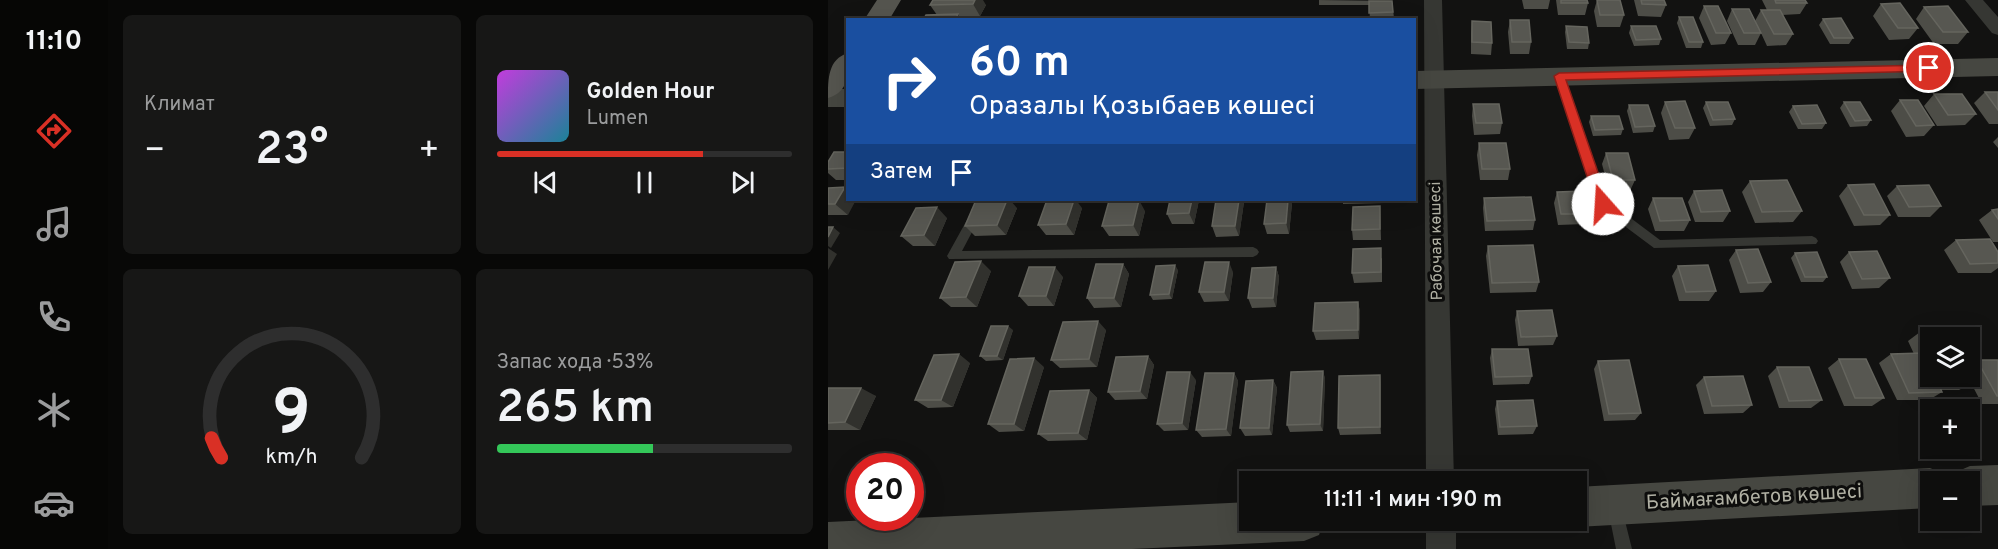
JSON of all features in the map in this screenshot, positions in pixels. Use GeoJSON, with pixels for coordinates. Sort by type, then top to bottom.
{"type":"FeatureCollection","features":[{"type":"Feature","properties":{"kind":"main road"},"geometry":{"type":"LineString","coordinates":[[877,18],[889,0]]}},
{"type":"Feature","properties":{"kind":"main road"},"geometry":{"type":"LineString","coordinates":[[828,89],[846,64]]}},
{"type":"Feature","properties":{"kind":"street","name":"Рабочая көшесі"},"geometry":{"type":"LineString","coordinates":[[1433,0],[1425,79],[1440,471]]}},
{"type":"Feature","properties":{"kind":"street"},"geometry":{"type":"LineString","coordinates":[[1974,0],[1998,29]]}},
{"type":"Feature","properties":{"kind":"street"},"geometry":{"type":"LineString","coordinates":[[1425,79],[1998,67]]}},
{"type":"Feature","properties":{"kind":"street"},"geometry":{"type":"LineString","coordinates":[[828,98],[846,98]]}},
{"type":"Feature","properties":{"kind":"street"},"geometry":{"type":"LineString","coordinates":[[1980,486],[1998,485]]}},
{"type":"Feature","properties":{"kind":"street","name":"Баймағамбетов көшесі"},"geometry":{"type":"LineString","coordinates":[[1595,506],[1920,489]]}},
{"type":"Feature","properties":{"kind":"street"},"geometry":{"type":"LineString","coordinates":[[828,543],[1239,523]]}},
{"type":"Feature","properties":{"kind":"street"},"geometry":{"type":"LineString","coordinates":[[1441,531],[1441,549]]}},
{"type":"Feature","properties":{"kind":"lane"},"geometry":{"type":"LineString","coordinates":[[1559,76],[1603,204],[1658,245],[1812,241]]}},
{"type":"Feature","properties":{"kind":"lane"},"geometry":{"type":"LineString","coordinates":[[982,201],[953,256],[1252,252]]}},
{"type":"Feature","properties":{"kind":"lane"},"geometry":{"type":"LineString","coordinates":[[1595,506],[1624,549]]}},
{"type":"Feature","properties":{"kind":"building"},"geometry":{"type":"Polygon","coordinates":[[[933,0],[975,0],[973,4],[930,5],[933,0]]]}},
{"type":"Feature","properties":{"kind":"building"},"geometry":{"type":"Polygon","coordinates":[[[1561,0],[1587,0],[1588,3],[1561,3],[1561,0]]]}},
{"type":"Feature","properties":{"kind":"building"},"geometry":{"type":"Polygon","coordinates":[[[1597,0],[1620,0],[1624,15],[1600,15],[1597,0]]]}},
{"type":"Feature","properties":{"kind":"building"},"geometry":{"type":"Polygon","coordinates":[[[1641,0],[1664,0],[1666,5],[1642,4],[1641,0]]]}},
{"type":"Feature","properties":{"kind":"building"},"geometry":{"type":"Polygon","coordinates":[[[1775,0],[1805,0],[1807,3],[1776,3],[1775,0]]]}},
{"type":"Feature","properties":{"kind":"building"},"geometry":{"type":"Polygon","coordinates":[[[1369,1],[1392,1],[1393,12],[1369,13],[1369,1]]]}},
{"type":"Feature","properties":{"kind":"building"},"geometry":{"type":"Polygon","coordinates":[[[1900,3],[1918,28],[1898,28],[1881,4],[1900,3]]]}},
{"type":"Feature","properties":{"kind":"building"},"geometry":{"type":"Polygon","coordinates":[[[1704,6],[1718,6],[1731,33],[1716,33],[1704,6]]]}},
{"type":"Feature","properties":{"kind":"building"},"geometry":{"type":"Polygon","coordinates":[[[1948,6],[1968,32],[1943,32],[1924,7],[1948,6]]]}},
{"type":"Feature","properties":{"kind":"building"},"geometry":{"type":"Polygon","coordinates":[[[1732,9],[1749,9],[1761,33],[1744,33],[1732,9]]]}},
{"type":"Feature","properties":{"kind":"building"},"geometry":{"type":"Polygon","coordinates":[[[1761,10],[1780,10],[1793,34],[1774,34],[1761,10]]]}},
{"type":"Feature","properties":{"kind":"building"},"geometry":{"type":"Polygon","coordinates":[[[958,14],[956,18],[924,18],[926,15],[958,14]]]}},
{"type":"Feature","properties":{"kind":"building"},"geometry":{"type":"Polygon","coordinates":[[[1679,17],[1693,17],[1703,42],[1689,42],[1679,17]]]}},
{"type":"Feature","properties":{"kind":"building"},"geometry":{"type":"Polygon","coordinates":[[[1841,18],[1853,38],[1834,38],[1823,19],[1841,18]]]}},
{"type":"Feature","properties":{"kind":"building"},"geometry":{"type":"Polygon","coordinates":[[[1510,20],[1529,20],[1531,42],[1512,42],[1510,20]]]}},
{"type":"Feature","properties":{"kind":"building"},"geometry":{"type":"Polygon","coordinates":[[[1472,21],[1491,22],[1492,43],[1472,42],[1472,21]]]}},
{"type":"Feature","properties":{"kind":"building"},"geometry":{"type":"Polygon","coordinates":[[[1566,26],[1587,27],[1589,43],[1569,42],[1566,26]]]}},
{"type":"Feature","properties":{"kind":"building"},"geometry":{"type":"Polygon","coordinates":[[[1631,26],[1656,26],[1661,39],[1636,40],[1631,26]]]}},
{"type":"Feature","properties":{"kind":"building"},"geometry":{"type":"Polygon","coordinates":[[[1985,92],[1998,92],[1998,110],[1985,92]]]}},
{"type":"Feature","properties":{"kind":"building"},"geometry":{"type":"Polygon","coordinates":[[[1934,94],[1962,94],[1976,114],[1948,115],[1934,94]]]}},
{"type":"Feature","properties":{"kind":"building"},"geometry":{"type":"Polygon","coordinates":[[[1900,100],[1918,100],[1934,125],[1916,126],[1900,100]]]}},
{"type":"Feature","properties":{"kind":"building"},"geometry":{"type":"Polygon","coordinates":[[[1685,101],[1695,128],[1675,128],[1665,102],[1685,101]]]}},
{"type":"Feature","properties":{"kind":"building"},"geometry":{"type":"Polygon","coordinates":[[[1706,102],[1728,102],[1735,119],[1713,120],[1706,102]]]}},
{"type":"Feature","properties":{"kind":"building"},"geometry":{"type":"Polygon","coordinates":[[[1844,102],[1860,102],[1871,120],[1855,121],[1844,102]]]}},
{"type":"Feature","properties":{"kind":"building"},"geometry":{"type":"Polygon","coordinates":[[[1473,104],[1499,104],[1502,123],[1476,123],[1473,104]]]}},
{"type":"Feature","properties":{"kind":"building"},"geometry":{"type":"Polygon","coordinates":[[[1629,105],[1648,105],[1655,126],[1635,127],[1629,105]]]}},
{"type":"Feature","properties":{"kind":"building"},"geometry":{"type":"Polygon","coordinates":[[[1817,105],[1826,123],[1802,124],[1793,106],[1817,105]]]}},
{"type":"Feature","properties":{"kind":"building"},"geometry":{"type":"Polygon","coordinates":[[[1591,116],[1619,116],[1623,129],[1595,130],[1591,116]]]}},
{"type":"Feature","properties":{"kind":"building"},"geometry":{"type":"Polygon","coordinates":[[[1479,143],[1506,143],[1510,169],[1482,169],[1479,143]]]}},
{"type":"Feature","properties":{"kind":"building"},"geometry":{"type":"Polygon","coordinates":[[[834,152],[846,152],[846,168],[828,169],[828,162],[834,152]]]}},
{"type":"Feature","properties":{"kind":"building"},"geometry":{"type":"Polygon","coordinates":[[[1606,153],[1628,153],[1635,180],[1613,180],[1606,153]]]}},
{"type":"Feature","properties":{"kind":"building"},"geometry":{"type":"Polygon","coordinates":[[[1787,180],[1802,211],[1762,212],[1750,181],[1787,180]]]}},
{"type":"Feature","properties":{"kind":"building"},"geometry":{"type":"Polygon","coordinates":[[[1874,184],[1890,215],[1864,215],[1848,185],[1874,184]]]}},
{"type":"Feature","properties":{"kind":"building"},"geometry":{"type":"Polygon","coordinates":[[[1929,185],[1941,206],[1909,207],[1897,186],[1929,185]]]}},
{"type":"Feature","properties":{"kind":"building"},"geometry":{"type":"Polygon","coordinates":[[[845,187],[835,204],[828,204],[828,188],[845,187]]]}},
{"type":"Feature","properties":{"kind":"building"},"geometry":{"type":"Polygon","coordinates":[[[1722,190],[1730,211],[1701,212],[1694,191],[1722,190]]]}},
{"type":"Feature","properties":{"kind":"building"},"geometry":{"type":"Polygon","coordinates":[[[1584,191],[1589,214],[1561,214],[1557,192],[1584,191]]]}},
{"type":"Feature","properties":{"kind":"building"},"geometry":{"type":"Polygon","coordinates":[[[1531,197],[1535,220],[1487,221],[1484,198],[1531,197]]]}},
{"type":"Feature","properties":{"kind":"building"},"geometry":{"type":"Polygon","coordinates":[[[1653,198],[1682,198],[1690,220],[1660,221],[1653,198]]]}},
{"type":"Feature","properties":{"kind":"building"},"geometry":{"type":"Polygon","coordinates":[[[976,201],[1007,201],[997,225],[965,226],[976,201]]]}},
{"type":"Feature","properties":{"kind":"building"},"geometry":{"type":"Polygon","coordinates":[[[1047,201],[1074,201],[1066,224],[1038,225],[1047,201]]]}},
{"type":"Feature","properties":{"kind":"building"},"geometry":{"type":"Polygon","coordinates":[[[1109,201],[1139,201],[1133,225],[1102,226],[1109,201]]]}},
{"type":"Feature","properties":{"kind":"building"},"geometry":{"type":"Polygon","coordinates":[[[1170,201],[1192,201],[1189,213],[1167,214],[1170,201]]]}},
{"type":"Feature","properties":{"kind":"building"},"geometry":{"type":"Polygon","coordinates":[[[1216,201],[1239,201],[1235,226],[1212,226],[1216,201]]]}},
{"type":"Feature","properties":{"kind":"building"},"geometry":{"type":"Polygon","coordinates":[[[1267,201],[1288,201],[1286,223],[1264,224],[1267,201]]]}},
{"type":"Feature","properties":{"kind":"building"},"geometry":{"type":"Polygon","coordinates":[[[1380,206],[1380,229],[1352,230],[1353,207],[1380,206]]]}},
{"type":"Feature","properties":{"kind":"building"},"geometry":{"type":"Polygon","coordinates":[[[937,207],[924,235],[901,236],[916,208],[937,207]]]}},
{"type":"Feature","properties":{"kind":"building"},"geometry":{"type":"Polygon","coordinates":[[[1998,209],[1998,219],[1992,210],[1998,209]]]}},
{"type":"Feature","properties":{"kind":"building"},"geometry":{"type":"Polygon","coordinates":[[[828,227],[833,227],[828,237],[828,227]]]}},
{"type":"Feature","properties":{"kind":"building"},"geometry":{"type":"Polygon","coordinates":[[[1990,239],[1998,252],[1998,263],[1970,264],[1956,240],[1990,239]]]}},
{"type":"Feature","properties":{"kind":"building"},"geometry":{"type":"Polygon","coordinates":[[[1533,245],[1539,282],[1492,283],[1488,246],[1533,245]]]}},
{"type":"Feature","properties":{"kind":"building"},"geometry":{"type":"Polygon","coordinates":[[[1381,248],[1381,272],[1352,273],[1353,249],[1381,248]]]}},
{"type":"Feature","properties":{"kind":"building"},"geometry":{"type":"Polygon","coordinates":[[[1758,249],[1771,282],[1748,283],[1736,250],[1758,249]]]}},
{"type":"Feature","properties":{"kind":"building"},"geometry":{"type":"Polygon","coordinates":[[[1877,251],[1890,278],[1862,279],[1849,252],[1877,251]]]}},
{"type":"Feature","properties":{"kind":"building"},"geometry":{"type":"Polygon","coordinates":[[[1817,252],[1827,277],[1805,277],[1795,253],[1817,252]]]}},
{"type":"Feature","properties":{"kind":"building"},"geometry":{"type":"Polygon","coordinates":[[[981,261],[966,297],[940,298],[955,262],[981,261]]]}},
{"type":"Feature","properties":{"kind":"building"},"geometry":{"type":"Polygon","coordinates":[[[1205,262],[1229,262],[1224,292],[1199,292],[1205,262]]]}},
{"type":"Feature","properties":{"kind":"building"},"geometry":{"type":"Polygon","coordinates":[[[1096,264],[1123,264],[1114,298],[1087,298],[1096,264]]]}},
{"type":"Feature","properties":{"kind":"building"},"geometry":{"type":"Polygon","coordinates":[[[1175,265],[1169,294],[1150,295],[1156,266],[1175,265]]]}},
{"type":"Feature","properties":{"kind":"building"},"geometry":{"type":"Polygon","coordinates":[[[1708,265],[1716,291],[1686,292],[1678,266],[1708,265]]]}},
{"type":"Feature","properties":{"kind":"building"},"geometry":{"type":"Polygon","coordinates":[[[1029,267],[1055,267],[1046,296],[1019,296],[1029,267]]]}},
{"type":"Feature","properties":{"kind":"building"},"geometry":{"type":"Polygon","coordinates":[[[1276,267],[1273,298],[1248,298],[1252,268],[1276,267]]]}},
{"type":"Feature","properties":{"kind":"building"},"geometry":{"type":"Polygon","coordinates":[[[1358,302],[1358,330],[1313,331],[1315,303],[1358,302]]]}},
{"type":"Feature","properties":{"kind":"building"},"geometry":{"type":"Polygon","coordinates":[[[1552,310],[1557,336],[1521,337],[1517,311],[1552,310]]]}},
{"type":"Feature","properties":{"kind":"building"},"geometry":{"type":"Polygon","coordinates":[[[1098,321],[1089,359],[1051,360],[1063,322],[1098,321]]]}},
{"type":"Feature","properties":{"kind":"building"},"geometry":{"type":"Polygon","coordinates":[[[991,326],[1008,326],[997,356],[980,356],[991,326]]]}},
{"type":"Feature","properties":{"kind":"building"},"geometry":{"type":"Polygon","coordinates":[[[1492,349],[1528,349],[1532,376],[1495,377],[1492,349]]]}},
{"type":"Feature","properties":{"kind":"building"},"geometry":{"type":"Polygon","coordinates":[[[1920,353],[1920,387],[1940,387],[1942,392],[1909,393],[1891,354],[1920,353]]]}},
{"type":"Feature","properties":{"kind":"building"},"geometry":{"type":"Polygon","coordinates":[[[959,354],[941,400],[915,400],[934,355],[959,354]]]}},
{"type":"Feature","properties":{"kind":"building"},"geometry":{"type":"Polygon","coordinates":[[[1148,356],[1140,391],[1108,392],[1116,357],[1148,356]]]}},
{"type":"Feature","properties":{"kind":"building"},"geometry":{"type":"Polygon","coordinates":[[[1034,358],[1014,424],[988,424],[1010,359],[1034,358]]]}},
{"type":"Feature","properties":{"kind":"building"},"geometry":{"type":"Polygon","coordinates":[[[1839,359],[1866,359],[1884,398],[1855,398],[1839,359]]]}},
{"type":"Feature","properties":{"kind":"building"},"geometry":{"type":"Polygon","coordinates":[[[1629,360],[1641,413],[1609,414],[1598,361],[1629,360]]]}},
{"type":"Feature","properties":{"kind":"building"},"geometry":{"type":"Polygon","coordinates":[[[1980,360],[1998,360],[1997,396],[1980,365],[1980,360]]]}},
{"type":"Feature","properties":{"kind":"building"},"geometry":{"type":"Polygon","coordinates":[[[1777,367],[1809,367],[1822,400],[1789,401],[1777,367]]]}},
{"type":"Feature","properties":{"kind":"building"},"geometry":{"type":"Polygon","coordinates":[[[1323,371],[1320,424],[1287,425],[1291,372],[1323,371]]]}},
{"type":"Feature","properties":{"kind":"building"},"geometry":{"type":"Polygon","coordinates":[[[1167,372],[1190,372],[1182,423],[1157,424],[1167,372]]]}},
{"type":"Feature","properties":{"kind":"building"},"geometry":{"type":"Polygon","coordinates":[[[1205,373],[1234,373],[1226,429],[1196,430],[1205,373]]]}},
{"type":"Feature","properties":{"kind":"building"},"geometry":{"type":"Polygon","coordinates":[[[1380,375],[1380,427],[1338,428],[1339,376],[1380,375]]]}},
{"type":"Feature","properties":{"kind":"building"},"geometry":{"type":"Polygon","coordinates":[[[1743,376],[1752,405],[1712,406],[1704,377],[1743,376]]]}},
{"type":"Feature","properties":{"kind":"building"},"geometry":{"type":"Polygon","coordinates":[[[1273,380],[1269,428],[1240,428],[1246,381],[1273,380]]]}},
{"type":"Feature","properties":{"kind":"building"},"geometry":{"type":"Polygon","coordinates":[[[828,388],[861,388],[845,422],[828,423],[828,388]]]}},
{"type":"Feature","properties":{"kind":"building"},"geometry":{"type":"Polygon","coordinates":[[[1089,390],[1078,433],[1038,434],[1050,391],[1089,390]]]}},
{"type":"Feature","properties":{"kind":"building"},"geometry":{"type":"Polygon","coordinates":[[[1533,400],[1537,426],[1500,427],[1497,401],[1533,400]]]}},
{"type":"Feature","properties":{"kind":"route"},"geometry":{"type":"LineString","coordinates":[[1603,204],[1559,76],[1929,68]]}}]}
